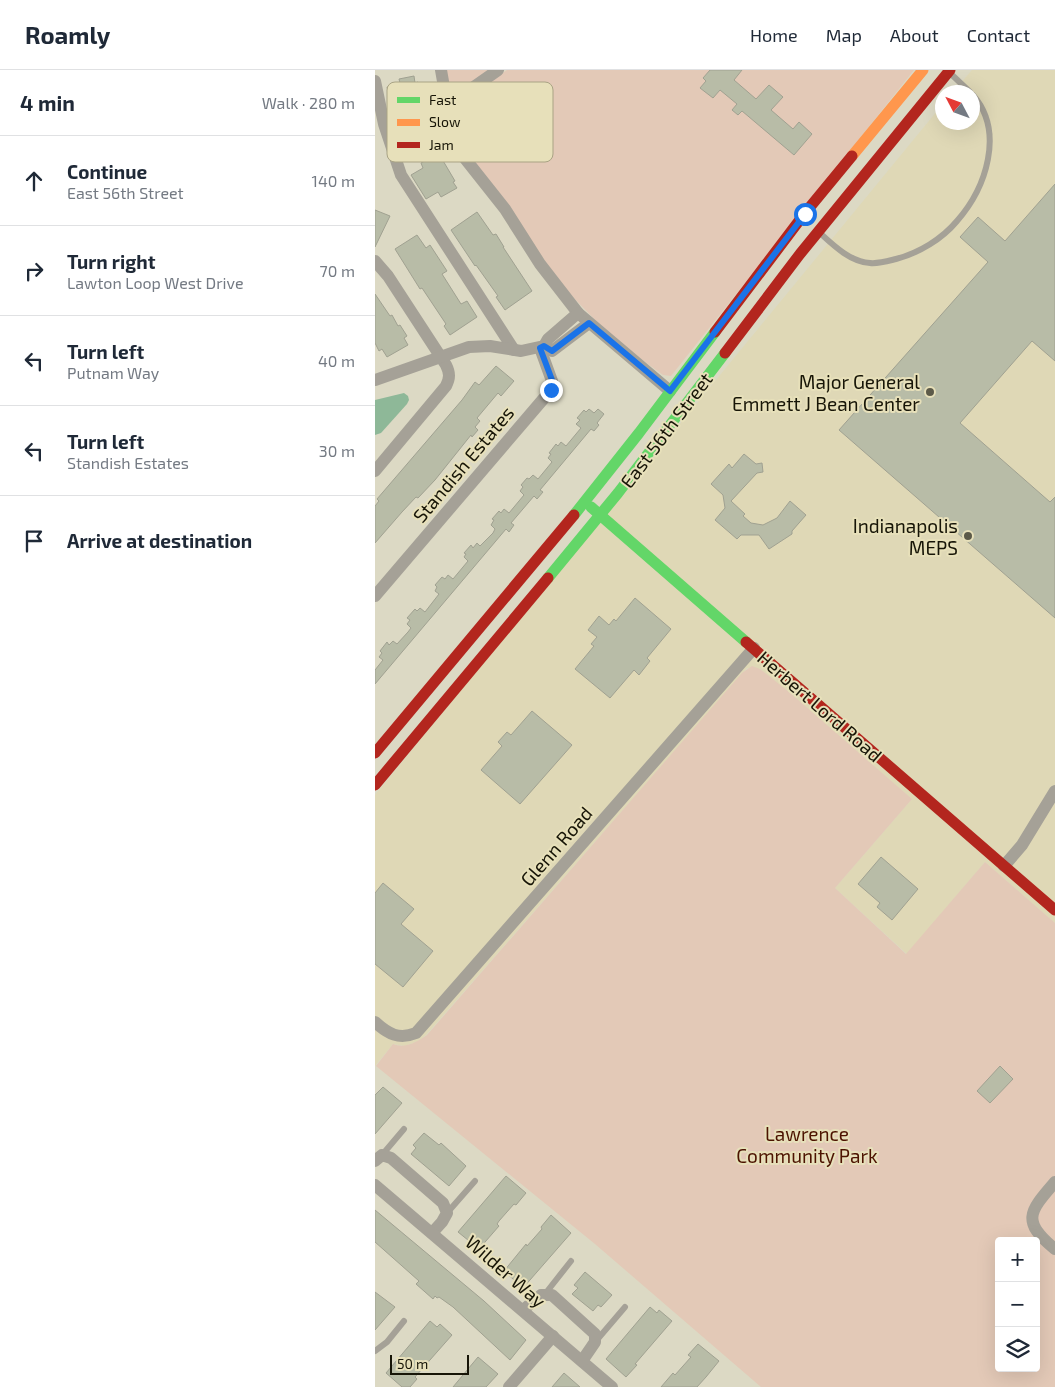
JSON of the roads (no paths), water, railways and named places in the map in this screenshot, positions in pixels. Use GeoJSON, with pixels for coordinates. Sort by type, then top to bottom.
{"type":"FeatureCollection","features":[{"type":"Feature","properties":{"kind":"main road","name":"East 56th Street"},"geometry":{"type":"LineString","coordinates":[[375,753],[496,611],[584,502],[805,214],[923,70]]}},
{"type":"Feature","properties":{"kind":"main road","name":"East 56th Street"},"geometry":{"type":"LineString","coordinates":[[375,785],[600,515],[818,232],[948,71]]}},
{"type":"Feature","properties":{"kind":"main road","name":"Herbert Lord Road"},"geometry":{"type":"LineString","coordinates":[[584,502],[1055,910]]}},
{"type":"Feature","properties":{"kind":"street"},"geometry":{"type":"LineString","coordinates":[[481,82],[498,70]]}},
{"type":"Feature","properties":{"kind":"street"},"geometry":{"type":"LineString","coordinates":[[375,81],[387,132]]}},
{"type":"Feature","properties":{"kind":"street"},"geometry":{"type":"LineString","coordinates":[[397,162],[401,175],[514,350]]}},
{"type":"Feature","properties":{"kind":"street"},"geometry":{"type":"LineString","coordinates":[[468,162],[505,209],[551,280],[579,313],[670,391]]}},
{"type":"Feature","properties":{"kind":"street"},"geometry":{"type":"LineString","coordinates":[[375,261],[388,276],[441,356],[449,372],[446,386],[375,470]]}},
{"type":"Feature","properties":{"kind":"street"},"geometry":{"type":"LineString","coordinates":[[542,347],[548,339],[579,313]]}},
{"type":"Feature","properties":{"kind":"street"},"geometry":{"type":"LineString","coordinates":[[375,380],[469,347],[490,346],[526,351],[542,347],[552,351],[589,323]]}},
{"type":"Feature","properties":{"kind":"street","name":"Standish Estates"},"geometry":{"type":"LineString","coordinates":[[375,596],[551,390],[552,380],[542,347]]}},
{"type":"Feature","properties":{"kind":"street","name":"Glenn Road"},"geometry":{"type":"LineString","coordinates":[[375,1022],[389,1034],[395,1036],[402,1037],[416,1033],[754,648]]}},
{"type":"Feature","properties":{"kind":"street"},"geometry":{"type":"LineString","coordinates":[[1004,866],[1021,845],[1055,791]]}},
{"type":"Feature","properties":{"kind":"street"},"geometry":{"type":"LineString","coordinates":[[379,1158],[391,1158],[443,1202],[447,1213],[432,1233]]}},
{"type":"Feature","properties":{"kind":"street"},"geometry":{"type":"LineString","coordinates":[[1055,1182],[1034,1208],[1032,1217],[1033,1226],[1055,1249]]}},
{"type":"Feature","properties":{"kind":"street","name":"Wilder Way"},"geometry":{"type":"LineString","coordinates":[[375,1185],[612,1387]]}},
{"type":"Feature","properties":{"kind":"street"},"geometry":{"type":"LineString","coordinates":[[523,1310],[541,1295],[552,1295],[595,1334],[595,1342],[582,1361]]}},
{"type":"Feature","properties":{"kind":"street"},"geometry":{"type":"LineString","coordinates":[[509,1387],[553,1336]]}},
{"type":"Feature","properties":{"kind":"lane"},"geometry":{"type":"LineString","coordinates":[[948,71],[962,85]]}},
{"type":"Feature","properties":{"kind":"lane"},"geometry":{"type":"LineString","coordinates":[[818,232],[847,254],[869,264],[904,257],[922,249],[948,230],[957,221],[976,193],[987,164],[990,141],[989,124],[980,106]]}},
{"type":"Feature","properties":{"kind":"lane"},"geometry":{"type":"LineString","coordinates":[[379,1158],[404,1129]]}},
{"type":"Feature","properties":{"kind":"lane"},"geometry":{"type":"LineString","coordinates":[[447,1213],[475,1181]]}},
{"type":"Feature","properties":{"kind":"lane"},"geometry":{"type":"LineString","coordinates":[[545,1294],[571,1261]]}},
{"type":"Feature","properties":{"kind":"lane"},"geometry":{"type":"LineString","coordinates":[[595,1342],[625,1307]]}},
{"type":"Feature","properties":{"kind":"lane"},"geometry":{"type":"LineString","coordinates":[[375,1351],[387,1342],[404,1321]]}},
{"type":"Feature","properties":{"kind":"place","name":"Major General Emmett J Bean Center"},"geometry":{"type":"Point","coordinates":[930,392]}},
{"type":"Feature","properties":{"kind":"place","name":"Indianapolis MEPS"},"geometry":{"type":"Point","coordinates":[968,536]}},
{"type":"Feature","properties":{"kind":"park label","name":"Lawrence Community Park"},"geometry":{"type":"Point","coordinates":[807,1144]}}]}
